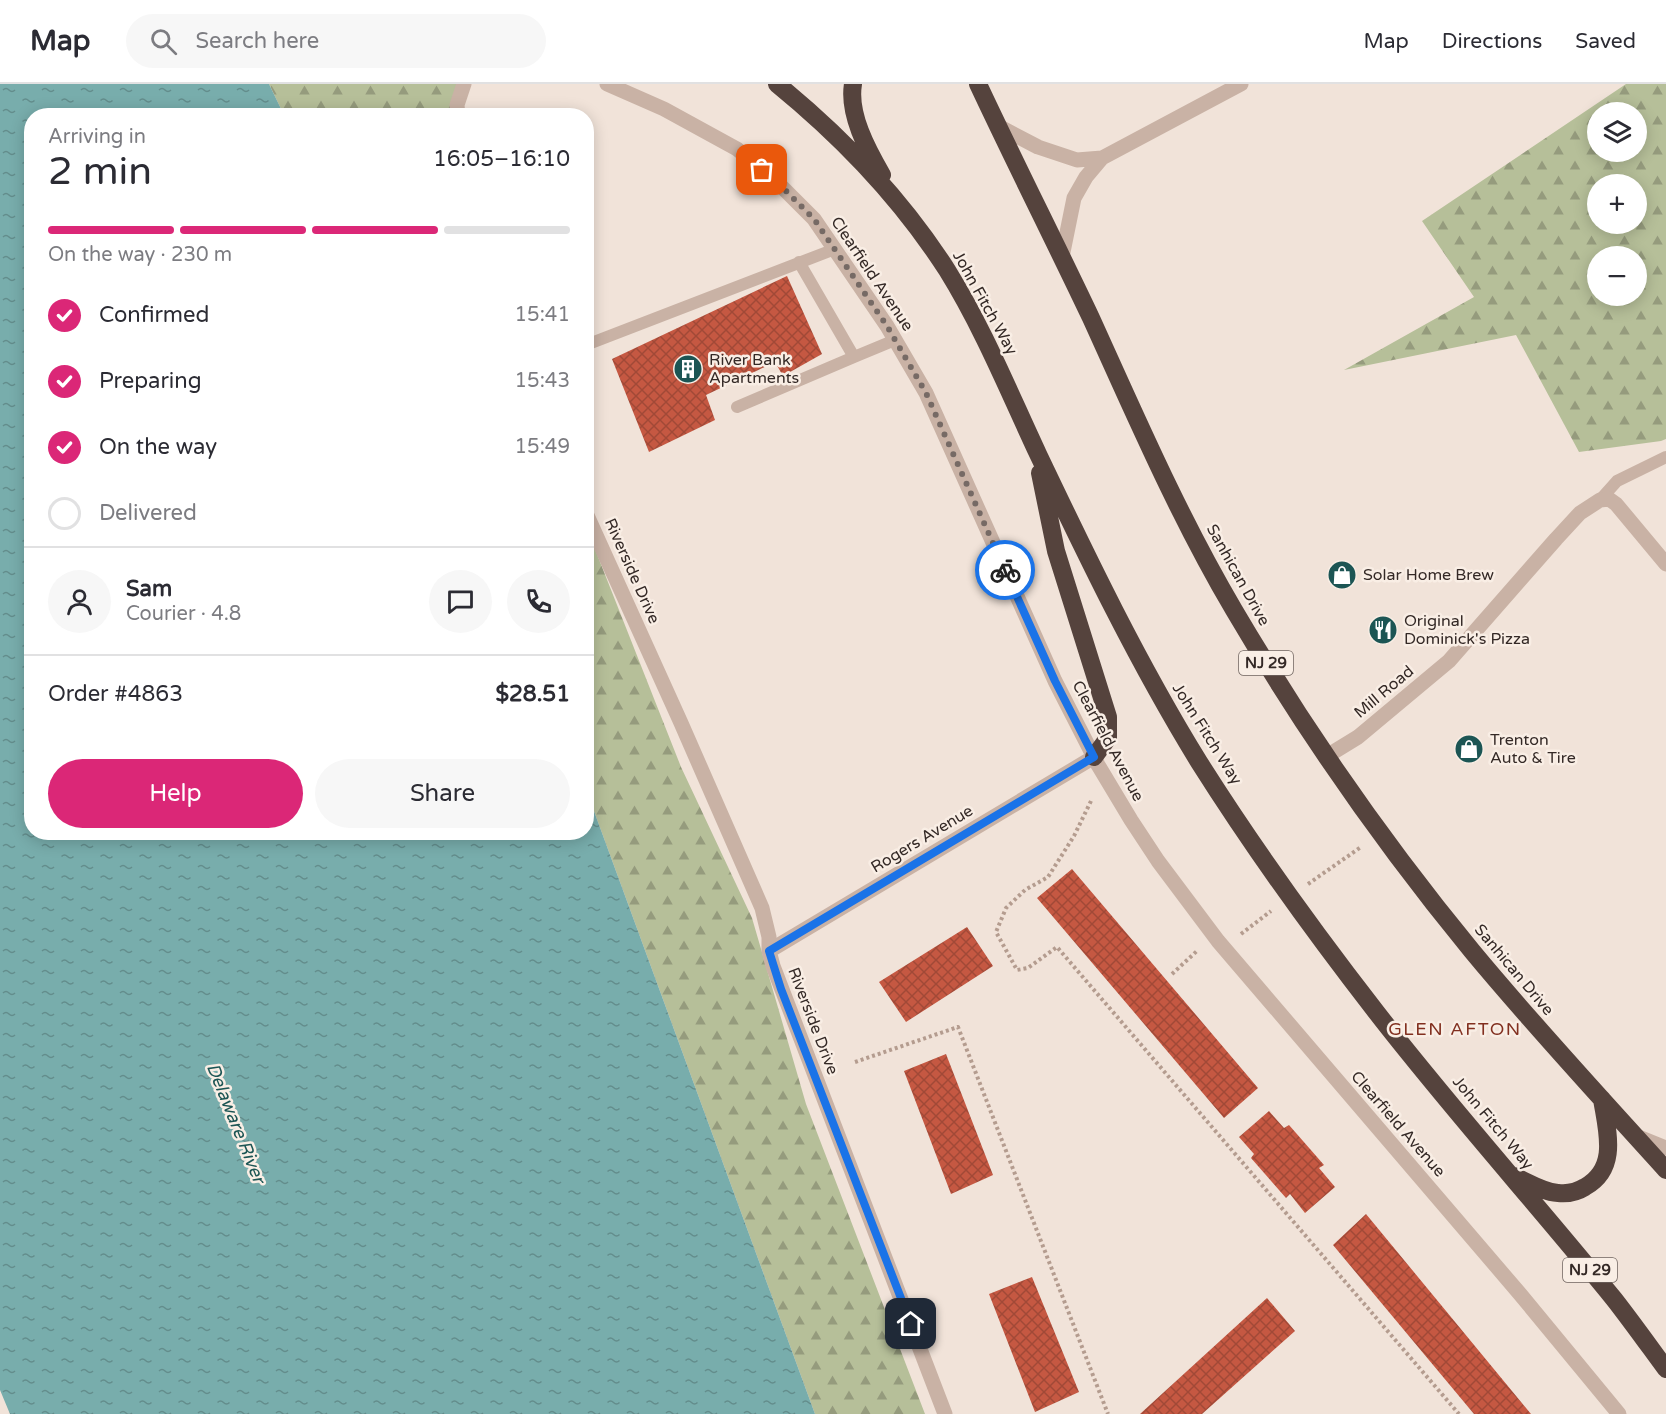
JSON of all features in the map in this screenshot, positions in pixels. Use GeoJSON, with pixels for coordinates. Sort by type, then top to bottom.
{"type":"FeatureCollection","features":[{"type":"Feature","properties":{"kind":"highway","name":"John Fitch Way"},"geometry":{"type":"LineString","coordinates":[[777,84],[826,126],[898,204],[947,271],[994,357],[1092,568],[1141,662],[1200,763],[1290,897],[1378,1015],[1617,1303],[1666,1369]]}},
{"type":"Feature","properties":{"kind":"highway"},"geometry":{"type":"LineString","coordinates":[[853,84],[851,94],[859,126],[875,163],[898,204]]}},
{"type":"Feature","properties":{"kind":"highway","name":"Sanhican Drive"},"geometry":{"type":"LineString","coordinates":[[978,85],[1062,257],[1176,502],[1233,609],[1276,678],[1327,756],[1394,850],[1471,950],[1666,1170]]}},
{"type":"Feature","properties":{"kind":"highway"},"geometry":{"type":"LineString","coordinates":[[1034,445],[1056,551],[1108,717],[1108,738],[1094,757]]}},
{"type":"Feature","properties":{"kind":"highway"},"geometry":{"type":"LineString","coordinates":[[1510,1174],[1547,1191],[1558,1193],[1578,1191],[1596,1180],[1602,1173],[1608,1155],[1608,1136],[1602,1098]]}},
{"type":"Feature","properties":{"kind":"street"},"geometry":{"type":"LineString","coordinates":[[457,108],[464,84]]}},
{"type":"Feature","properties":{"kind":"street","name":"Clearfield Avenue"},"geometry":{"type":"LineString","coordinates":[[607,84],[664,109],[737,149],[775,180],[814,219],[887,326],[926,393],[1051,671],[1094,757],[1158,861],[1218,941],[1520,1294],[1619,1414]]}},
{"type":"Feature","properties":{"kind":"street"},"geometry":{"type":"LineString","coordinates":[[1062,257],[1074,198],[1086,177],[1102,158],[1241,84]]}},
{"type":"Feature","properties":{"kind":"street"},"geometry":{"type":"LineString","coordinates":[[998,126],[1038,147],[1077,160],[1102,158]]}},
{"type":"Feature","properties":{"kind":"street"},"geometry":{"type":"LineString","coordinates":[[1605,500],[1616,504],[1666,564]]}},
{"type":"Feature","properties":{"kind":"street","name":"Mill Road"},"geometry":{"type":"LineString","coordinates":[[1327,756],[1358,737],[1449,661],[1580,513],[1605,500]]}},
{"type":"Feature","properties":{"kind":"street","name":"Riverside Drive"},"geometry":{"type":"LineString","coordinates":[[594,531],[762,909],[769,937],[769,951],[777,977],[945,1414]]}},
{"type":"Feature","properties":{"kind":"street","name":"Rogers Avenue"},"geometry":{"type":"LineString","coordinates":[[769,951],[1094,757]]}},
{"type":"Feature","properties":{"kind":"street"},"geometry":{"type":"LineString","coordinates":[[1636,1136],[1666,1148]]}},
{"type":"Feature","properties":{"kind":"lane"},"geometry":{"type":"LineString","coordinates":[[594,342],[835,249]]}},
{"type":"Feature","properties":{"kind":"lane"},"geometry":{"type":"LineString","coordinates":[[799,262],[854,357]]}},
{"type":"Feature","properties":{"kind":"lane"},"geometry":{"type":"LineString","coordinates":[[738,407],[895,340]]}},
{"type":"Feature","properties":{"kind":"lane"},"geometry":{"type":"LineString","coordinates":[[1605,500],[1617,481],[1666,457]]}},
{"type":"Feature","properties":{"kind":"path"},"geometry":{"type":"LineString","coordinates":[[1091,801],[1074,836],[1047,877],[1025,890],[1006,908],[996,932],[1017,970],[1028,968],[1057,946],[1459,1414]]}},
{"type":"Feature","properties":{"kind":"path"},"geometry":{"type":"LineString","coordinates":[[1172,974],[1198,950]]}},
{"type":"Feature","properties":{"kind":"path"},"geometry":{"type":"LineString","coordinates":[[855,1062],[958,1027],[1108,1414]]}},
{"type":"Feature","properties":{"kind":"green space"},"geometry":{"type":"Polygon","coordinates":[[[269,84],[457,84],[454,108],[281,108],[269,84]]]}},
{"type":"Feature","properties":{"kind":"green space"},"geometry":{"type":"Polygon","coordinates":[[[1626,84],[1666,84],[1666,439],[1579,452],[1516,335],[1344,370],[1474,297],[1422,221],[1587,110],[1587,162],[1647,162],[1647,102],[1599,102],[1626,84]]]}},
{"type":"Feature","properties":{"kind":"green space"},"geometry":{"type":"Polygon","coordinates":[[[594,547],[681,767],[752,918],[806,1104],[925,1414],[815,1414],[594,811],[594,547]]]}},
{"type":"Feature","properties":{"kind":"water","name":"Delaware River"},"geometry":{"type":"Polygon","coordinates":[[[0,84],[269,84],[281,108],[24,108],[24,840],[594,840],[594,811],[815,1414],[10,1414],[0,1390],[0,84]]]}},
{"type":"Feature","properties":{"kind":"building","name":"River Bank Apartments"},"geometry":{"type":"Polygon","coordinates":[[[787,276],[822,354],[783,376],[775,362],[706,395],[715,420],[649,452],[612,359],[787,276]]]}},
{"type":"Feature","properties":{"kind":"building"},"geometry":{"type":"Polygon","coordinates":[[[1072,869],[1258,1088],[1224,1118],[1037,898],[1072,869]]]}},
{"type":"Feature","properties":{"kind":"building"},"geometry":{"type":"Polygon","coordinates":[[[967,927],[993,966],[906,1022],[879,982],[967,927]]]}},
{"type":"Feature","properties":{"kind":"building"},"geometry":{"type":"Polygon","coordinates":[[[946,1054],[993,1175],[951,1194],[904,1071],[946,1054]]]}},
{"type":"Feature","properties":{"kind":"building"},"geometry":{"type":"Polygon","coordinates":[[[1269,1111],[1284,1128],[1289,1125],[1324,1165],[1319,1168],[1335,1187],[1305,1213],[1290,1194],[1286,1198],[1251,1158],[1254,1154],[1239,1137],[1269,1111]]]}},
{"type":"Feature","properties":{"kind":"building"},"geometry":{"type":"Polygon","coordinates":[[[1366,1214],[1531,1414],[1474,1414],[1333,1245],[1366,1214]]]}},
{"type":"Feature","properties":{"kind":"building"},"geometry":{"type":"Polygon","coordinates":[[[1032,1277],[1079,1392],[1035,1412],[989,1294],[1032,1277]]]}},
{"type":"Feature","properties":{"kind":"building"},"geometry":{"type":"Polygon","coordinates":[[[1267,1298],[1295,1331],[1202,1414],[1140,1414],[1267,1298]]]}},
{"type":"Feature","properties":{"kind":"way so far"},"geometry":{"type":"LineString","coordinates":[[762,170],[814,219],[887,326],[926,393],[1005,570]]}},
{"type":"Feature","properties":{"kind":"place","name":"River Bank Apartments"},"geometry":{"type":"Point","coordinates":[688,369]}},
{"type":"Feature","properties":{"kind":"place","name":"Solar Home Brew"},"geometry":{"type":"Point","coordinates":[1342,575]}},
{"type":"Feature","properties":{"kind":"place","name":"Original Dominick's Pizza"},"geometry":{"type":"Point","coordinates":[1383,630]}},
{"type":"Feature","properties":{"kind":"place","name":"Trenton Auto & Tire"},"geometry":{"type":"Point","coordinates":[1469,749]}},
{"type":"Feature","properties":{"kind":"district","name":"GLEN AFTON"},"geometry":{"type":"Point","coordinates":[1455,1029]}},
{"type":"Feature","properties":{"kind":"route"},"geometry":{"type":"LineString","coordinates":[[911,1324],[781,989],[769,951],[1094,757],[1055,681],[1005,570]]}}]}
